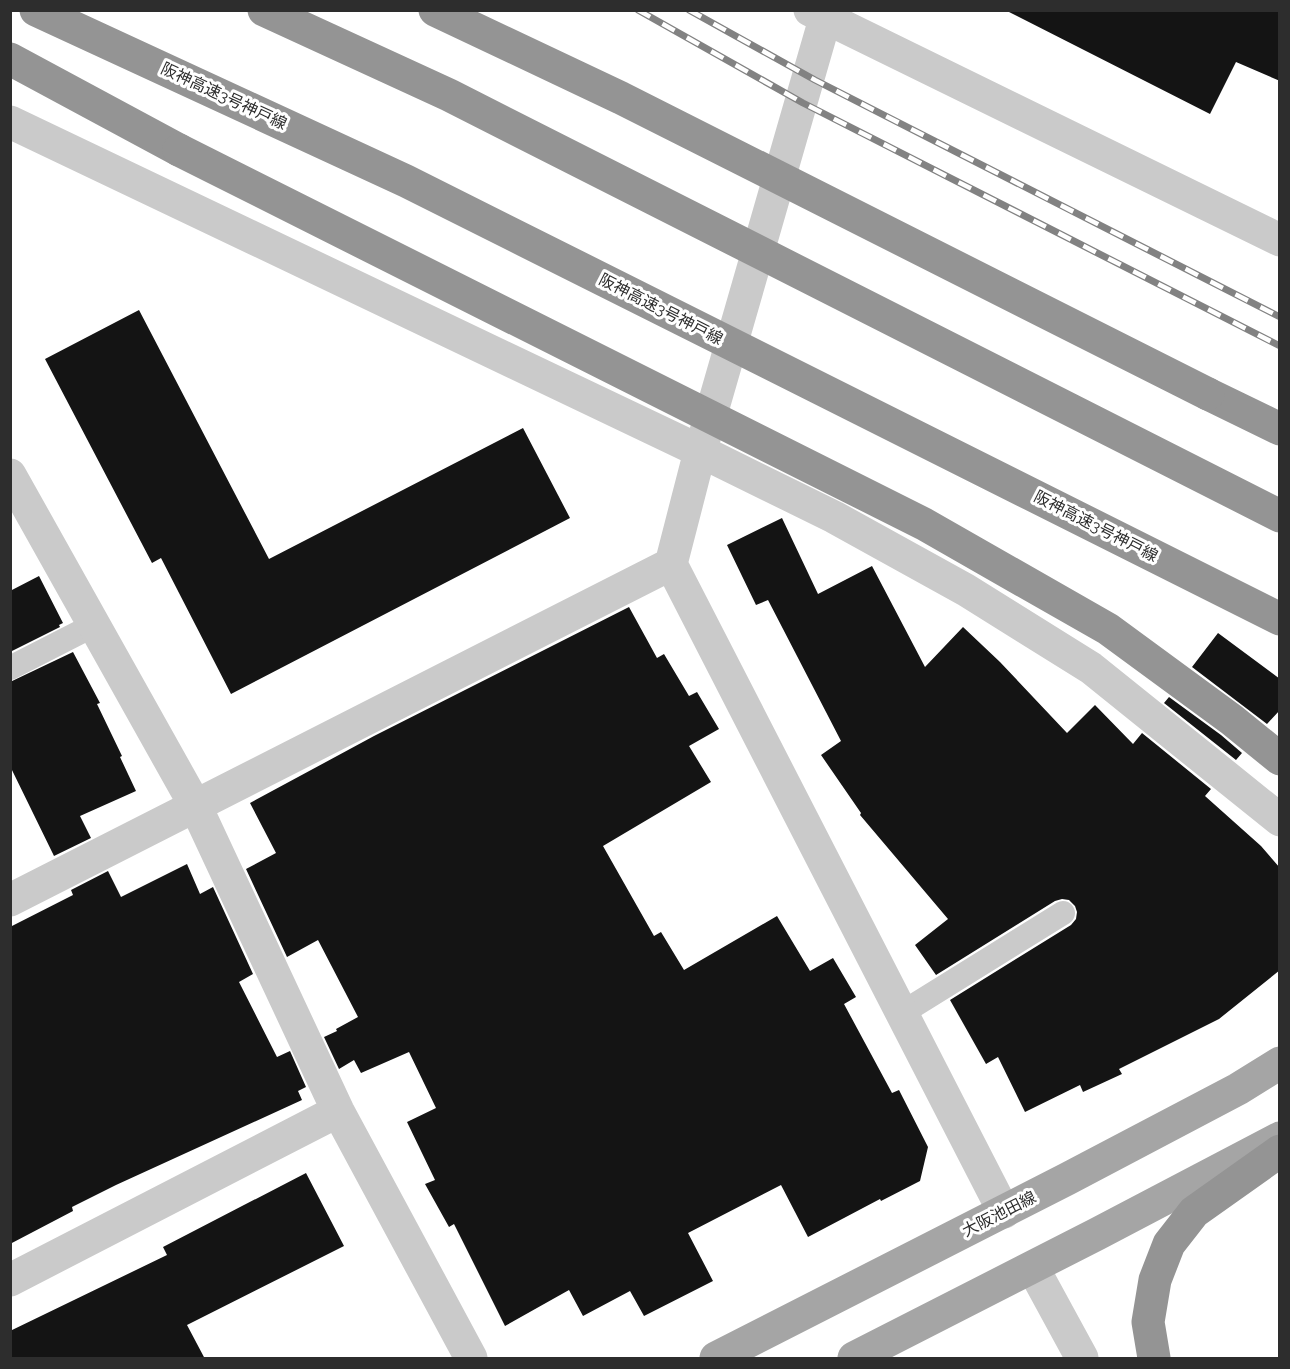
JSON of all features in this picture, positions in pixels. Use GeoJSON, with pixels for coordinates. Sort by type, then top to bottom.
{"type":"FeatureCollection","features":[{"type":"Feature","properties":{"kind":"highway","name":"阪神高速3号神戸線"},"geometry":{"type":"LineString","coordinates":[[36,10],[406,181],[1280,620]]}},
{"type":"Feature","properties":{"kind":"highway"},"geometry":{"type":"LineString","coordinates":[[264,10],[449,95],[1280,516]]}},
{"type":"Feature","properties":{"kind":"highway"},"geometry":{"type":"LineString","coordinates":[[435,10],[621,98],[1280,429]]}},
{"type":"Feature","properties":{"kind":"highway"},"geometry":{"type":"LineString","coordinates":[[10,59],[189,155],[924,524],[1108,628],[1232,720],[1280,759]]}},
{"type":"Feature","properties":{"kind":"highway"},"geometry":{"type":"LineString","coordinates":[[1154,1359],[1148,1322],[1155,1280],[1169,1244],[1194,1212],[1280,1151]]}},
{"type":"Feature","properties":{"kind":"main road","name":"大阪池田線"},"geometry":{"type":"LineString","coordinates":[[716,1359],[1004,1212],[1238,1089],[1280,1063]]}},
{"type":"Feature","properties":{"kind":"main road"},"geometry":{"type":"LineString","coordinates":[[854,1359],[1280,1138]]}},
{"type":"Feature","properties":{"kind":"street"},"geometry":{"type":"LineString","coordinates":[[1004,1212],[671,564],[821,13],[1280,240]]}},
{"type":"Feature","properties":{"kind":"street"},"geometry":{"type":"LineString","coordinates":[[10,122],[834,517],[966,590],[1081,662],[1280,820]]}},
{"type":"Feature","properties":{"kind":"street"},"geometry":{"type":"LineString","coordinates":[[13,485],[196,807],[338,1111],[471,1359]]}},
{"type":"Feature","properties":{"kind":"street"},"geometry":{"type":"LineString","coordinates":[[10,900],[671,564]]}},
{"type":"Feature","properties":{"kind":"street"},"geometry":{"type":"LineString","coordinates":[[10,1281],[338,1111]]}},
{"type":"Feature","properties":{"kind":"street"},"geometry":{"type":"LineString","coordinates":[[1033,1268],[1082,1359]]}},
{"type":"Feature","properties":{"kind":"lane"},"geometry":{"type":"LineString","coordinates":[[10,668],[94,625]]}},
{"type":"Feature","properties":{"kind":"lane"},"geometry":{"type":"LineString","coordinates":[[902,1013],[1063,913]]}},
{"type":"Feature","properties":{"kind":"building"},"geometry":{"type":"Polygon","coordinates":[[[1005,10],[1280,10],[1280,81],[1236,62],[1210,114],[1005,10]]]}},
{"type":"Feature","properties":{"kind":"building"},"geometry":{"type":"Polygon","coordinates":[[[139,310],[269,559],[523,428],[570,518],[231,694],[161,558],[152,563],[45,359],[139,310]]]}},
{"type":"Feature","properties":{"kind":"building"},"geometry":{"type":"Polygon","coordinates":[[[782,518],[818,594],[872,566],[925,667],[963,627],[1000,662],[1067,733],[1095,705],[1133,744],[1142,733],[1211,789],[1205,796],[1261,846],[1280,868],[1280,970],[1219,1019],[1119,1069],[1122,1074],[1083,1092],[1080,1085],[1025,1112],[998,1057],[986,1064],[950,1000],[1071,925],[1076,919],[1075,906],[1069,900],[1055,901],[936,975],[915,945],[948,919],[860,815],[861,813],[821,755],[841,741],[768,600],[756,605],[727,545],[782,518]]]}},
{"type":"Feature","properties":{"kind":"building"},"geometry":{"type":"Polygon","coordinates":[[[39,576],[63,623],[59,625],[60,627],[10,652],[10,591],[39,576]]]}},
{"type":"Feature","properties":{"kind":"building"},"geometry":{"type":"Polygon","coordinates":[[[629,607],[657,658],[664,654],[689,696],[697,692],[719,729],[689,746],[711,782],[603,846],[654,936],[661,932],[684,970],[777,916],[810,971],[833,958],[856,997],[844,1004],[892,1093],[899,1090],[928,1147],[920,1181],[808,1237],[781,1185],[688,1233],[713,1281],[644,1316],[630,1291],[583,1316],[569,1290],[505,1326],[454,1224],[449,1227],[425,1184],[435,1180],[407,1122],[436,1108],[409,1052],[361,1073],[354,1060],[339,1069],[324,1037],[358,1017],[318,940],[287,957],[246,869],[276,853],[250,803],[374,736],[629,607]]]}},
{"type":"Feature","properties":{"kind":"building"},"geometry":{"type":"Polygon","coordinates":[[[1218,633],[1280,679],[1280,710],[1267,724],[1192,667],[1218,633]]]}},
{"type":"Feature","properties":{"kind":"building"},"geometry":{"type":"Polygon","coordinates":[[[73,652],[100,703],[97,704],[136,791],[80,816],[91,838],[54,856],[10,766],[10,682],[73,652]]]}},
{"type":"Feature","properties":{"kind":"building"},"geometry":{"type":"Polygon","coordinates":[[[1169,697],[1242,753],[1236,760],[1164,703],[1169,697]]]}},
{"type":"Feature","properties":{"kind":"building"},"geometry":{"type":"Polygon","coordinates":[[[187,864],[200,894],[213,887],[253,974],[239,982],[277,1057],[290,1051],[306,1087],[298,1091],[302,1100],[116,1185],[72,1207],[73,1211],[10,1244],[10,927],[73,895],[71,890],[108,871],[121,897],[187,864]]]}},
{"type":"Feature","properties":{"kind":"building"},"geometry":{"type":"Polygon","coordinates":[[[306,1173],[344,1246],[187,1325],[205,1359],[10,1359],[10,1331],[167,1255],[163,1247],[306,1173]]]}},
{"type":"Feature","properties":{"kind":"railway"},"geometry":{"type":"LineString","coordinates":[[638,10],[803,103],[1280,346]]}},
{"type":"Feature","properties":{"kind":"railway"},"geometry":{"type":"LineString","coordinates":[[689,10],[815,80],[1280,317]]}}]}
